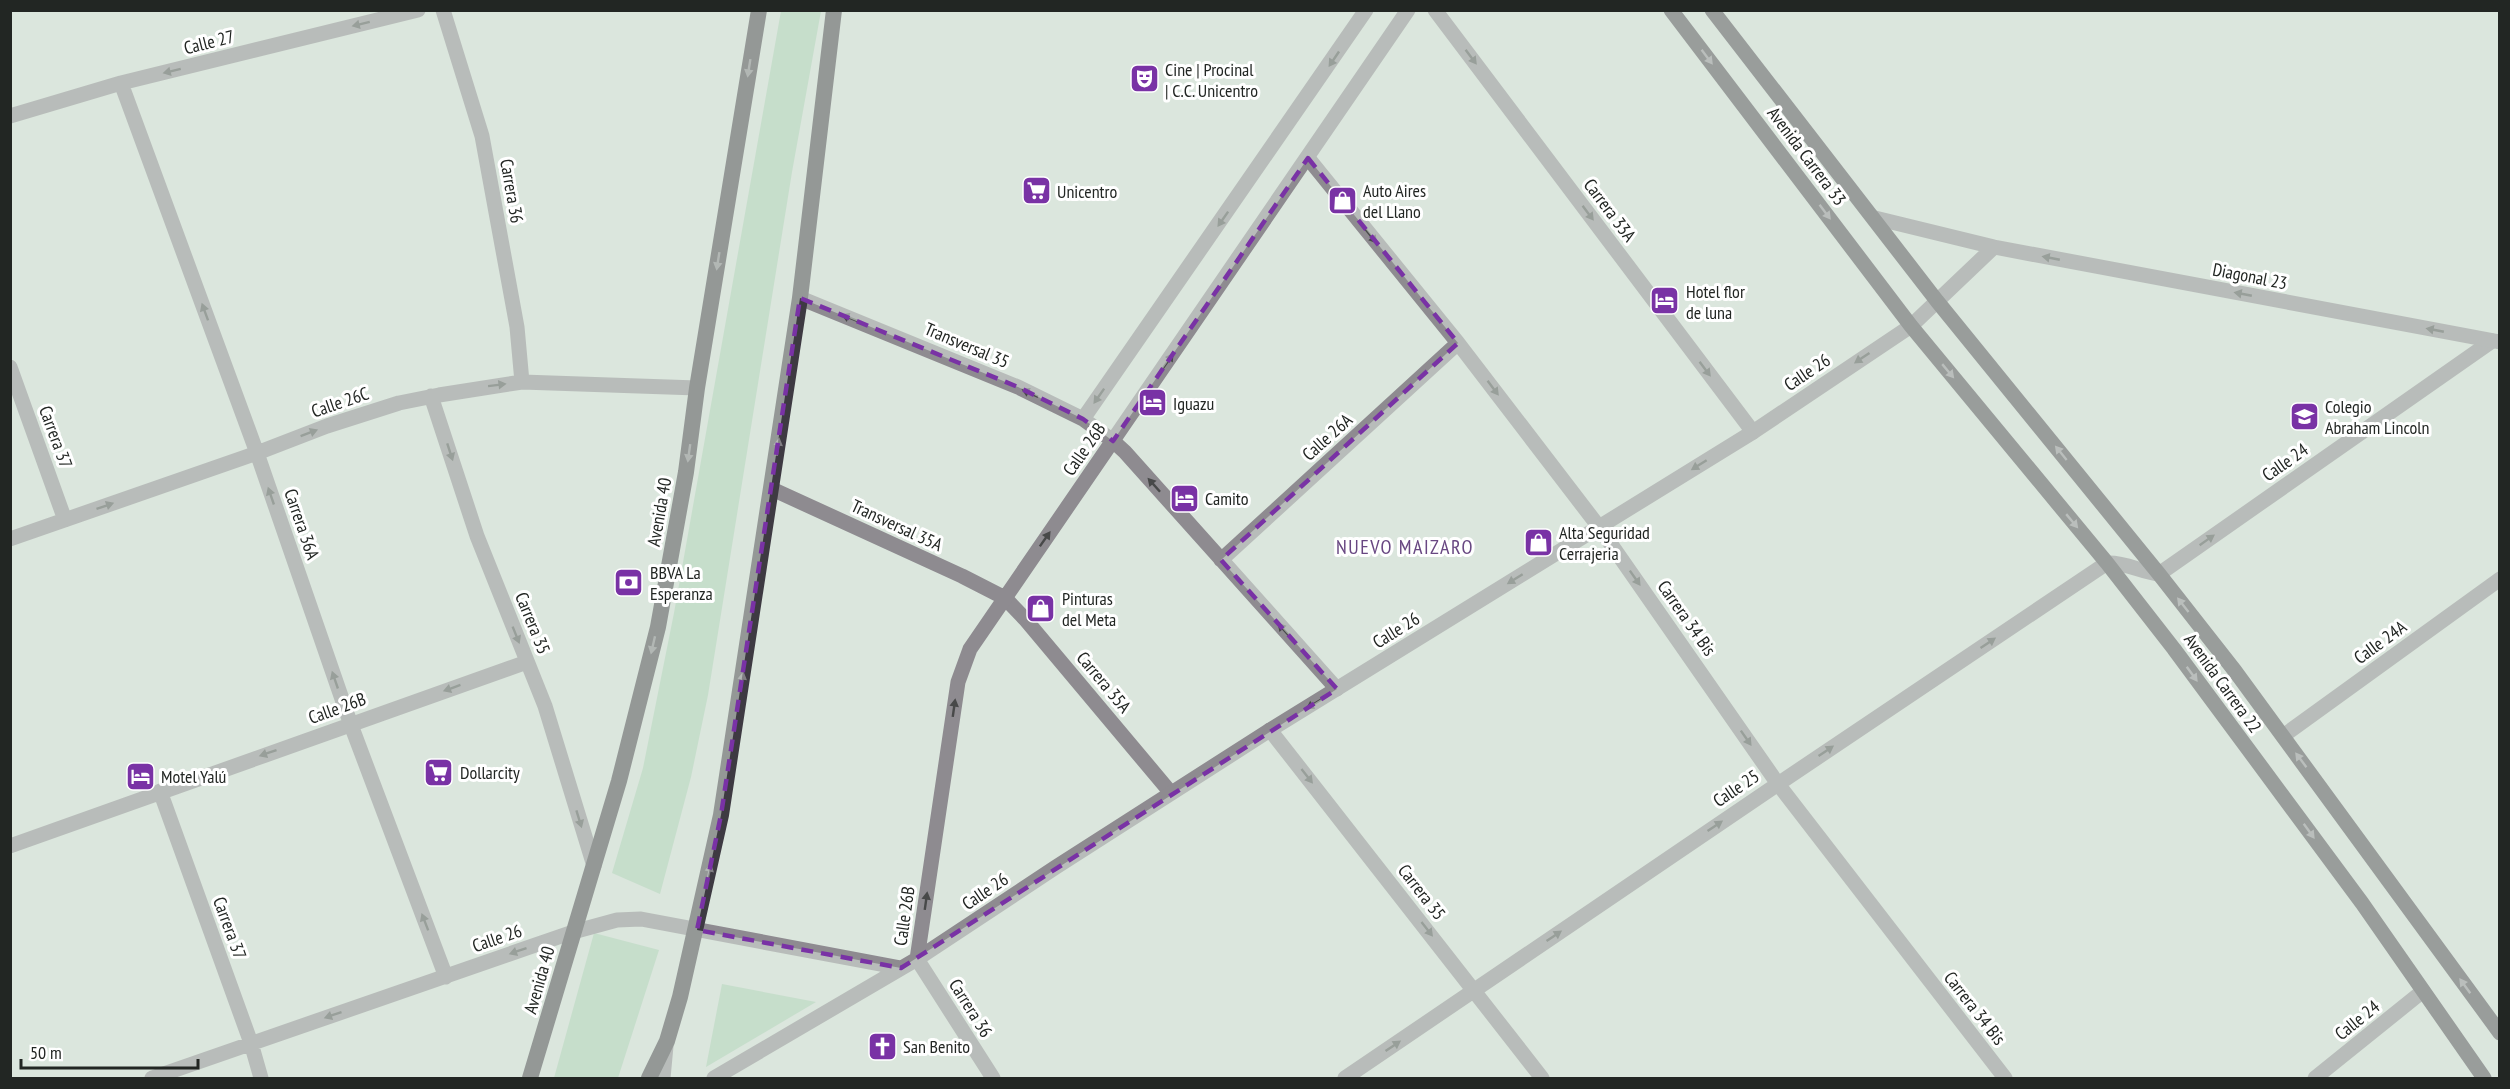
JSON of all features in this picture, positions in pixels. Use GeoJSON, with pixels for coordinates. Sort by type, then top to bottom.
{"type":"FeatureCollection","features":[{"type":"Feature","properties":{"kind":"highway","name":"Avenida 40"},"geometry":{"type":"LineString","coordinates":[[530,1078],[620,781],[658,627],[686,472],[697,388],[759,10]]}},
{"type":"Feature","properties":{"kind":"highway"},"geometry":{"type":"LineString","coordinates":[[649,1078],[667,1041],[697,930],[721,815],[800,298],[834,10]]}},
{"type":"Feature","properties":{"kind":"main road","name":"Avenida Carrera 33"},"geometry":{"type":"LineString","coordinates":[[1671,10],[1911,326]]}},
{"type":"Feature","properties":{"kind":"main road","name":"Avenida Carrera 33"},"geometry":{"type":"LineString","coordinates":[[1712,10],[1937,301]]}},
{"type":"Feature","properties":{"kind":"main road","name":"Avenida Carrera 22"},"geometry":{"type":"LineString","coordinates":[[1937,301],[2159,574],[2283,736],[2499,1033]]}},
{"type":"Feature","properties":{"kind":"main road","name":"Avenida Carrera 22"},"geometry":{"type":"LineString","coordinates":[[1911,326],[2107,563],[2298,816],[2484,1078]]}},
{"type":"Feature","properties":{"kind":"street","name":"Calle 27"},"geometry":{"type":"LineString","coordinates":[[10,116],[121,83],[418,10]]}},
{"type":"Feature","properties":{"kind":"street","name":"Carrera 36"},"geometry":{"type":"LineString","coordinates":[[443,10],[482,136],[517,327],[522,382]]}},
{"type":"Feature","properties":{"kind":"street","name":"Calle 26B"},"geometry":{"type":"LineString","coordinates":[[1083,419],[1366,10]]}},
{"type":"Feature","properties":{"kind":"street","name":"Calle 26B"},"geometry":{"type":"LineString","coordinates":[[917,959],[958,682],[970,649],[1408,10]]}},
{"type":"Feature","properties":{"kind":"street","name":"Carrera 33A"},"geometry":{"type":"LineString","coordinates":[[1435,10],[1753,432]]}},
{"type":"Feature","properties":{"kind":"street","name":"Carrera 36A"},"geometry":{"type":"LineString","coordinates":[[121,83],[257,453],[351,724],[446,977]]}},
{"type":"Feature","properties":{"kind":"street","name":"Carrera 34 Bis"},"geometry":{"type":"LineString","coordinates":[[1308,158],[1458,343],[1599,527],[1778,784],[1998,1076]]}},
{"type":"Feature","properties":{"kind":"street","name":"Diagonal 23"},"geometry":{"type":"LineString","coordinates":[[1875,218],[1994,247],[2496,342]]}},
{"type":"Feature","properties":{"kind":"street"},"geometry":{"type":"LineString","coordinates":[[1911,326],[1994,247]]}},
{"type":"Feature","properties":{"kind":"street","name":"Transversal 35"},"geometry":{"type":"LineString","coordinates":[[800,298],[946,357],[1083,419],[1113,441]]}},
{"type":"Feature","properties":{"kind":"street","name":"Calle 26"},"geometry":{"type":"LineString","coordinates":[[714,1078],[917,959],[1270,730],[1753,432],[1911,326]]}},
{"type":"Feature","properties":{"kind":"street","name":"Calle 24"},"geometry":{"type":"LineString","coordinates":[[2159,574],[2496,342]]}},
{"type":"Feature","properties":{"kind":"street","name":"Calle 26A"},"geometry":{"type":"LineString","coordinates":[[1221,560],[1458,343]]}},
{"type":"Feature","properties":{"kind":"street","name":"Carrera 37"},"geometry":{"type":"LineString","coordinates":[[10,367],[65,520]]}},
{"type":"Feature","properties":{"kind":"street","name":"Calle 26C"},"geometry":{"type":"LineString","coordinates":[[10,539],[399,403],[522,382],[697,388]]}},
{"type":"Feature","properties":{"kind":"street","name":"Carrera 35"},"geometry":{"type":"LineString","coordinates":[[431,396],[477,536],[545,706],[594,866]]}},
{"type":"Feature","properties":{"kind":"street"},"geometry":{"type":"LineString","coordinates":[[1113,441],[1337,689]]}},
{"type":"Feature","properties":{"kind":"street","name":"Transversal 35A"},"geometry":{"type":"LineString","coordinates":[[772,489],[1005,598]]}},
{"type":"Feature","properties":{"kind":"street"},"geometry":{"type":"LineString","coordinates":[[2107,563],[2118,563],[2159,574]]}},
{"type":"Feature","properties":{"kind":"street","name":"Calle 25"},"geometry":{"type":"LineString","coordinates":[[1345,1078],[2107,563]]}},
{"type":"Feature","properties":{"kind":"street","name":"Calle 24A"},"geometry":{"type":"LineString","coordinates":[[2283,736],[2499,579]]}},
{"type":"Feature","properties":{"kind":"street","name":"Carrera 35A"},"geometry":{"type":"LineString","coordinates":[[1005,598],[1171,793]]}},
{"type":"Feature","properties":{"kind":"street","name":"Calle 26B"},"geometry":{"type":"LineString","coordinates":[[10,846],[527,662]]}},
{"type":"Feature","properties":{"kind":"street","name":"Carrera 35"},"geometry":{"type":"LineString","coordinates":[[1270,730],[1542,1078]]}},
{"type":"Feature","properties":{"kind":"street","name":"Carrera 37"},"geometry":{"type":"LineString","coordinates":[[160,791],[251,1043],[261,1078]]}},
{"type":"Feature","properties":{"kind":"street","name":"Calle 26"},"geometry":{"type":"LineString","coordinates":[[152,1078],[573,932],[617,920],[641,919],[901,968]]}},
{"type":"Feature","properties":{"kind":"street","name":"Carrera 36"},"geometry":{"type":"LineString","coordinates":[[917,959],[993,1078]]}},
{"type":"Feature","properties":{"kind":"street","name":"Calle 24"},"geometry":{"type":"LineString","coordinates":[[2315,1078],[2423,991]]}},
{"type":"Feature","properties":{"kind":"street"},"geometry":{"type":"LineString","coordinates":[[663,1078],[667,1041]]}},
{"type":"Feature","properties":{"kind":"highlighted area"},"geometry":{"type":"Polygon","coordinates":[[[1308,158],[1458,343],[1221,560],[1337,689],[901,968],[697,930],[721,815],[800,298],[1018,387],[1083,419],[1113,441],[1308,158]]]}},
{"type":"Feature","properties":{"kind":"green space"},"geometry":{"type":"Polygon","coordinates":[[[781,11],[821,11],[792,172],[708,695],[691,777],[660,894],[612,873],[643,768],[674,613],[781,11]]]}},
{"type":"Feature","properties":{"kind":"green space"},"geometry":{"type":"Polygon","coordinates":[[[594,933],[659,950],[618,1078],[554,1078],[594,933]]]}},
{"type":"Feature","properties":{"kind":"green space"},"geometry":{"type":"Polygon","coordinates":[[[722,984],[816,1002],[706,1067],[722,984]]]}},
{"type":"Feature","properties":{"kind":"place","name":"Cine | Procinal | C.C. Unicentro"},"geometry":{"type":"Point","coordinates":[1144,79]}},
{"type":"Feature","properties":{"kind":"place","name":"Unicentro"},"geometry":{"type":"Point","coordinates":[1036,191]}},
{"type":"Feature","properties":{"kind":"place","name":"Auto Aires del Llano"},"geometry":{"type":"Point","coordinates":[1342,200]}},
{"type":"Feature","properties":{"kind":"place","name":"Hotel flor de luna"},"geometry":{"type":"Point","coordinates":[1665,301]}},
{"type":"Feature","properties":{"kind":"place","name":"Iguazu"},"geometry":{"type":"Point","coordinates":[1152,403]}},
{"type":"Feature","properties":{"kind":"place","name":"Colegio Abraham Lincoln"},"geometry":{"type":"Point","coordinates":[2304,416]}},
{"type":"Feature","properties":{"kind":"place","name":"Camito"},"geometry":{"type":"Point","coordinates":[1184,498]}},
{"type":"Feature","properties":{"kind":"place","name":"Alta Seguridad Cerrajeria"},"geometry":{"type":"Point","coordinates":[1538,542]}},
{"type":"Feature","properties":{"kind":"place","name":"BBVA La Esperanza"},"geometry":{"type":"Point","coordinates":[629,582]}},
{"type":"Feature","properties":{"kind":"place","name":"Pinturas del Meta"},"geometry":{"type":"Point","coordinates":[1041,608]}},
{"type":"Feature","properties":{"kind":"place","name":"Dollarcity"},"geometry":{"type":"Point","coordinates":[439,772]}},
{"type":"Feature","properties":{"kind":"place","name":"Motel Yalú"},"geometry":{"type":"Point","coordinates":[140,776]}},
{"type":"Feature","properties":{"kind":"place","name":"San Benito"},"geometry":{"type":"Point","coordinates":[882,1046]}},
{"type":"Feature","properties":{"kind":"district","name":"NUEVO MAIZARO"},"geometry":{"type":"Point","coordinates":[1405,547]}}]}
